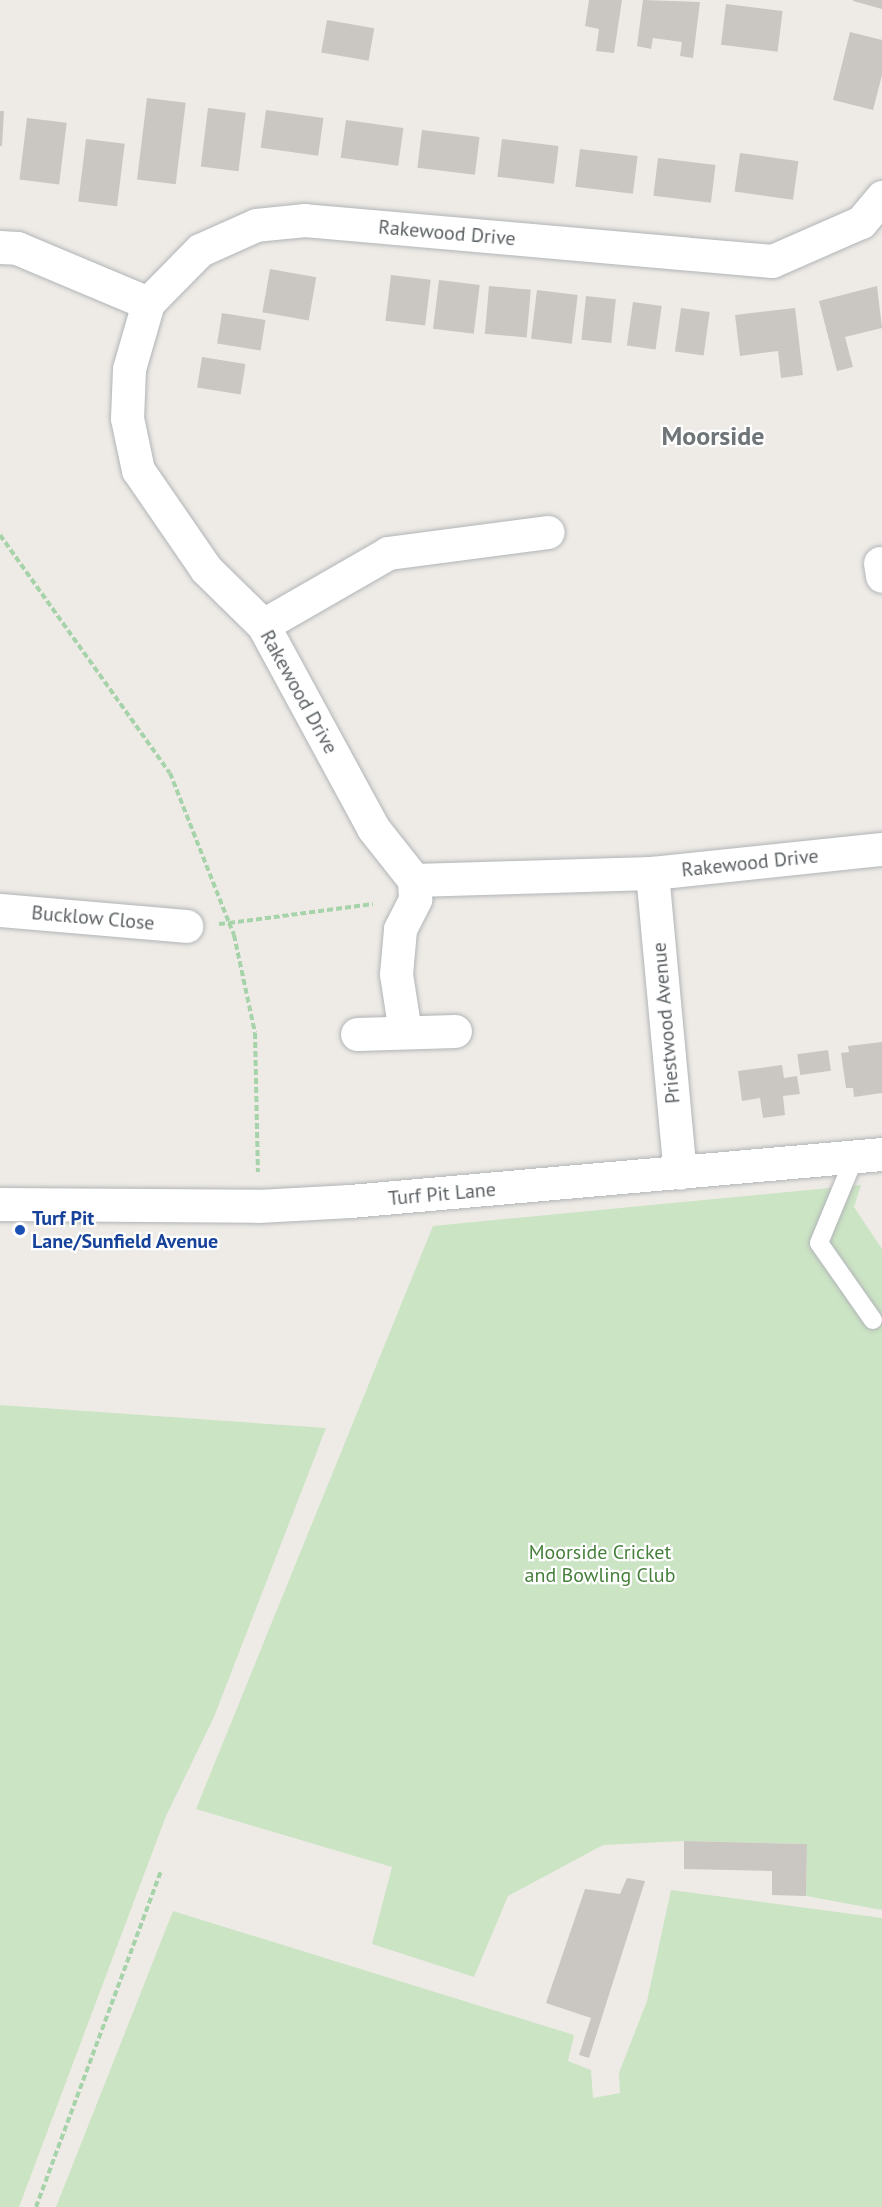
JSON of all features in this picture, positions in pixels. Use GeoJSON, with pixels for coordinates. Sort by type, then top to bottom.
{"type":"FeatureCollection","features":[{"type":"Feature","properties":{"kind":"street","name":"Rakewood Drive"},"geometry":{"type":"LineString","coordinates":[[882,197],[861,222],[772,261],[305,220],[256,225],[200,250],[148,303],[129,369],[127,418],[138,470],[206,569],[263,626],[373,828],[414,889],[652,873],[882,849]]}},
{"type":"Feature","properties":{"kind":"street"},"geometry":{"type":"LineString","coordinates":[[0,247],[17,248],[148,303]]}},
{"type":"Feature","properties":{"kind":"street"},"geometry":{"type":"LineString","coordinates":[[263,626],[388,554],[548,532]]}},
{"type":"Feature","properties":{"kind":"street","name":"Priestwood Avenue"},"geometry":{"type":"LineString","coordinates":[[652,873],[680,1173]]}},
{"type":"Feature","properties":{"kind":"street"},"geometry":{"type":"LineString","coordinates":[[405,1032],[396,974],[400,929],[414,889]]}},
{"type":"Feature","properties":{"kind":"street","name":"Bucklow Close"},"geometry":{"type":"LineString","coordinates":[[0,910],[186,926]]}},
{"type":"Feature","properties":{"kind":"street"},"geometry":{"type":"LineString","coordinates":[[357,1034],[455,1031]]}},
{"type":"Feature","properties":{"kind":"street","name":"Turf Pit Lane"},"geometry":{"type":"LineString","coordinates":[[0,1204],[258,1206],[426,1196],[868,1155]]}},
{"type":"Feature","properties":{"kind":"lane"},"geometry":{"type":"LineString","coordinates":[[868,1155],[819,1243],[873,1320]]}},
{"type":"Feature","properties":{"kind":"path"},"geometry":{"type":"LineString","coordinates":[[0,535],[170,773],[229,923],[255,1033],[258,1206]]}},
{"type":"Feature","properties":{"kind":"path"},"geometry":{"type":"LineString","coordinates":[[229,923],[414,889]]}},
{"type":"Feature","properties":{"kind":"path"},"geometry":{"type":"LineString","coordinates":[[36,2207],[161,1870]]}},
{"type":"Feature","properties":{"kind":"green space","name":"Moorside Cricket and Bowling Club"},"geometry":{"type":"Polygon","coordinates":[[[861,1185],[854,1207],[882,1249],[882,1910],[806,1896],[807,1844],[684,1841],[603,1845],[508,1896],[474,1977],[372,1944],[392,1867],[196,1809],[433,1226],[861,1185]]]}},
{"type":"Feature","properties":{"kind":"green space"},"geometry":{"type":"Polygon","coordinates":[[[0,1405],[326,1428],[214,1717],[166,1816],[19,2207],[0,2207],[0,1405]]]}},
{"type":"Feature","properties":{"kind":"green space"},"geometry":{"type":"Polygon","coordinates":[[[671,1890],[882,1918],[882,2207],[56,2207],[173,1911],[574,2035],[568,2061],[591,2070],[593,2098],[620,2093],[619,2073],[647,2001],[671,1890]]]}},
{"type":"Feature","properties":{"kind":"building"},"geometry":{"type":"Polygon","coordinates":[[[589,0],[622,0],[614,53],[596,51],[599,29],[585,26],[589,0]]]}},
{"type":"Feature","properties":{"kind":"building"},"geometry":{"type":"Polygon","coordinates":[[[643,0],[700,2],[693,58],[680,56],[682,42],[653,38],[651,49],[637,46],[643,0]]]}},
{"type":"Feature","properties":{"kind":"building"},"geometry":{"type":"Polygon","coordinates":[[[882,0],[882,9],[853,1],[882,0]]]}},
{"type":"Feature","properties":{"kind":"building"},"geometry":{"type":"Polygon","coordinates":[[[726,4],[783,11],[778,52],[721,45],[726,4]]]}},
{"type":"Feature","properties":{"kind":"building"},"geometry":{"type":"Polygon","coordinates":[[[327,20],[374,28],[369,61],[321,52],[327,20]]]}},
{"type":"Feature","properties":{"kind":"building"},"geometry":{"type":"Polygon","coordinates":[[[850,32],[882,40],[882,75],[873,110],[833,100],[850,32]]]}},
{"type":"Feature","properties":{"kind":"building"},"geometry":{"type":"Polygon","coordinates":[[[147,98],[186,103],[176,184],[137,179],[147,98]]]}},
{"type":"Feature","properties":{"kind":"building"},"geometry":{"type":"Polygon","coordinates":[[[208,108],[246,113],[239,171],[201,167],[208,108]]]}},
{"type":"Feature","properties":{"kind":"building"},"geometry":{"type":"Polygon","coordinates":[[[266,110],[323,118],[318,156],[261,148],[266,110]]]}},
{"type":"Feature","properties":{"kind":"building"},"geometry":{"type":"Polygon","coordinates":[[[0,111],[4,111],[2,146],[0,146],[0,111]]]}},
{"type":"Feature","properties":{"kind":"building"},"geometry":{"type":"Polygon","coordinates":[[[27,118],[67,123],[59,184],[19,180],[27,118]]]}},
{"type":"Feature","properties":{"kind":"building"},"geometry":{"type":"Polygon","coordinates":[[[346,120],[403,128],[398,166],[341,158],[346,120]]]}},
{"type":"Feature","properties":{"kind":"building"},"geometry":{"type":"Polygon","coordinates":[[[422,130],[480,137],[475,175],[417,168],[422,130]]]}},
{"type":"Feature","properties":{"kind":"building"},"geometry":{"type":"Polygon","coordinates":[[[86,139],[125,144],[117,206],[78,202],[86,139]]]}},
{"type":"Feature","properties":{"kind":"building"},"geometry":{"type":"Polygon","coordinates":[[[502,139],[559,146],[554,184],[497,177],[502,139]]]}},
{"type":"Feature","properties":{"kind":"building"},"geometry":{"type":"Polygon","coordinates":[[[580,149],[638,156],[633,194],[575,187],[580,149]]]}},
{"type":"Feature","properties":{"kind":"building"},"geometry":{"type":"Polygon","coordinates":[[[740,153],[798,161],[793,200],[735,192],[740,153]]]}},
{"type":"Feature","properties":{"kind":"building"},"geometry":{"type":"Polygon","coordinates":[[[658,158],[716,165],[711,203],[653,196],[658,158]]]}},
{"type":"Feature","properties":{"kind":"building"},"geometry":{"type":"Polygon","coordinates":[[[270,269],[316,277],[309,320],[262,312],[270,269]]]}},
{"type":"Feature","properties":{"kind":"building"},"geometry":{"type":"Polygon","coordinates":[[[391,275],[431,280],[425,326],[385,321],[391,275]]]}},
{"type":"Feature","properties":{"kind":"building"},"geometry":{"type":"Polygon","coordinates":[[[439,280],[480,285],[474,334],[433,329],[439,280]]]}},
{"type":"Feature","properties":{"kind":"building"},"geometry":{"type":"Polygon","coordinates":[[[489,286],[531,290],[527,337],[485,334],[489,286]]]}},
{"type":"Feature","properties":{"kind":"building"},"geometry":{"type":"Polygon","coordinates":[[[877,286],[882,328],[845,337],[853,367],[837,371],[819,301],[877,286]]]}},
{"type":"Feature","properties":{"kind":"building"},"geometry":{"type":"Polygon","coordinates":[[[537,290],[578,295],[572,344],[531,339],[537,290]]]}},
{"type":"Feature","properties":{"kind":"building"},"geometry":{"type":"Polygon","coordinates":[[[586,296],[616,299],[611,343],[581,340],[586,296]]]}},
{"type":"Feature","properties":{"kind":"building"},"geometry":{"type":"Polygon","coordinates":[[[633,302],[662,306],[656,350],[627,346],[633,302]]]}},
{"type":"Feature","properties":{"kind":"building"},"geometry":{"type":"Polygon","coordinates":[[[681,308],[710,312],[704,356],[675,352],[681,308]]]}},
{"type":"Feature","properties":{"kind":"building"},"geometry":{"type":"Polygon","coordinates":[[[795,308],[803,375],[781,378],[778,351],[740,356],[735,315],[795,308]]]}},
{"type":"Feature","properties":{"kind":"building"},"geometry":{"type":"Polygon","coordinates":[[[222,313],[265,320],[261,351],[217,344],[222,313]]]}},
{"type":"Feature","properties":{"kind":"building"},"geometry":{"type":"Polygon","coordinates":[[[202,357],[245,364],[241,395],[197,388],[202,357]]]}},
{"type":"Feature","properties":{"kind":"building"},"geometry":{"type":"Polygon","coordinates":[[[882,1042],[882,1093],[854,1097],[853,1088],[846,1088],[841,1053],[849,1052],[848,1046],[882,1042]]]}},
{"type":"Feature","properties":{"kind":"building"},"geometry":{"type":"Polygon","coordinates":[[[828,1050],[831,1071],[800,1075],[797,1054],[828,1050]]]}},
{"type":"Feature","properties":{"kind":"building"},"geometry":{"type":"Polygon","coordinates":[[[782,1065],[784,1078],[797,1076],[800,1094],[783,1096],[785,1115],[763,1118],[760,1098],[742,1101],[738,1071],[782,1065]]]}},
{"type":"Feature","properties":{"kind":"building"},"geometry":{"type":"Polygon","coordinates":[[[684,1841],[807,1844],[806,1896],[772,1895],[772,1871],[684,1869],[684,1841]]]}},
{"type":"Feature","properties":{"kind":"building"},"geometry":{"type":"Polygon","coordinates":[[[627,1878],[645,1881],[589,2058],[579,2055],[591,2018],[546,2003],[585,1889],[620,1894],[627,1878]]]}},
{"type":"Feature","properties":{"kind":"place","name":"Turf Pit Lane/Sunfield Avenue"},"geometry":{"type":"Point","coordinates":[20,1230]}},
{"type":"Feature","properties":{"kind":"district","name":"Moorside"},"geometry":{"type":"Point","coordinates":[713,436]}}]}
